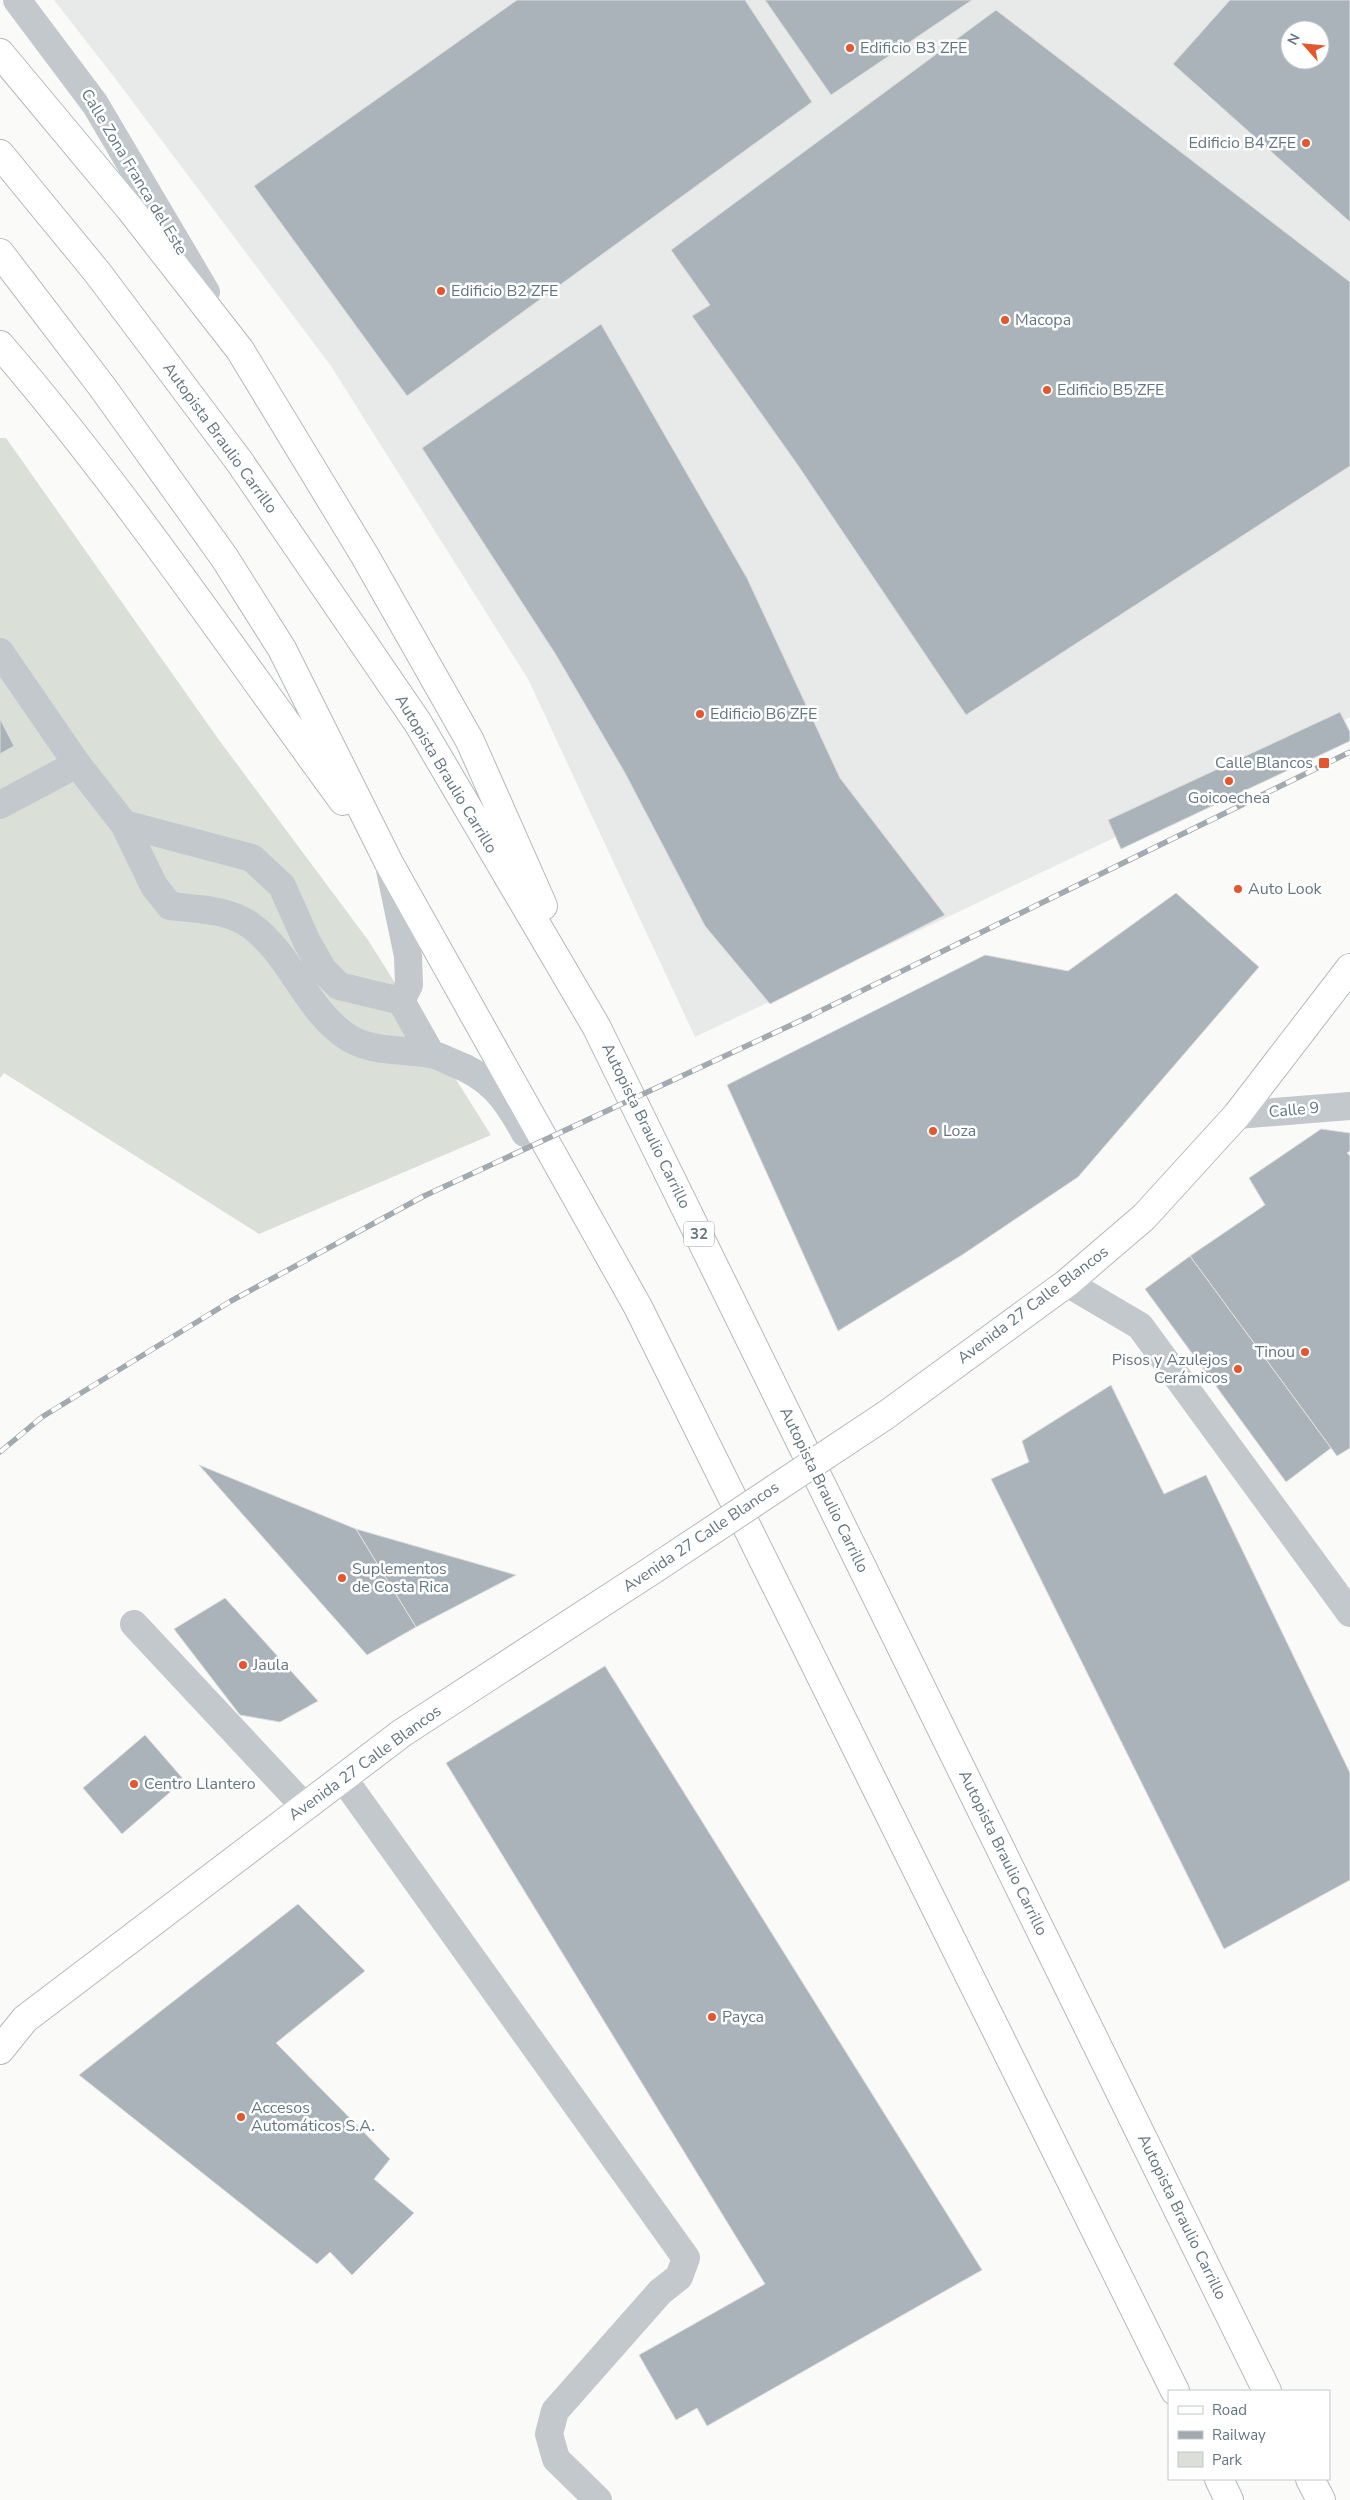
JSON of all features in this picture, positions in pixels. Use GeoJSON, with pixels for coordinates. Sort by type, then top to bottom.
{"type":"FeatureCollection","features":[{"type":"Feature","properties":{"kind":"main road"},"geometry":{"type":"LineString","coordinates":[[0,53],[130,209],[240,350],[365,556],[470,742],[596,1026]]}},
{"type":"Feature","properties":{"kind":"main road","name":"Autopista Braulio Carrillo"},"geometry":{"type":"LineString","coordinates":[[0,154],[97,272],[267,502],[418,723],[596,1026],[1267,2390]]}},
{"type":"Feature","properties":{"kind":"main road"},"geometry":{"type":"LineString","coordinates":[[0,254],[97,380],[224,557],[282,649],[389,863],[638,1307],[1175,2390]]}},
{"type":"Feature","properties":{"kind":"main road"},"geometry":{"type":"LineString","coordinates":[[0,345],[27,376],[144,527],[389,863]]}},
{"type":"Feature","properties":{"kind":"main road","name":"Avenida 27 Calle Blancos"},"geometry":{"type":"LineString","coordinates":[[0,2050],[25,2019],[402,1734],[886,1415],[1067,1283],[1144,1217],[1237,1115],[1350,968]]}},
{"type":"Feature","properties":{"kind":"main road"},"geometry":{"type":"LineString","coordinates":[[1219,2480],[1229,2500]]}},
{"type":"Feature","properties":{"kind":"main road"},"geometry":{"type":"LineString","coordinates":[[1311,2480],[1321,2500]]}},
{"type":"Feature","properties":{"kind":"street","name":"Calle Zona Franca del Este"},"geometry":{"type":"LineString","coordinates":[[17,0],[96,104],[240,350]]}},
{"type":"Feature","properties":{"kind":"street"},"geometry":{"type":"LineString","coordinates":[[0,653],[77,764],[124,824],[154,886],[170,906],[217,912],[250,924],[287,964],[321,1015],[350,1038],[389,1051],[430,1054],[470,1068],[489,1082],[509,1103],[599,1264],[638,1307]]}},
{"type":"Feature","properties":{"kind":"street"},"geometry":{"type":"LineString","coordinates":[[0,805],[77,764]]}},
{"type":"Feature","properties":{"kind":"street"},"geometry":{"type":"LineString","coordinates":[[124,824],[252,858],[282,886],[307,942],[323,970],[339,986],[401,1001],[430,1054]]}},
{"type":"Feature","properties":{"kind":"street"},"geometry":{"type":"LineString","coordinates":[[389,863],[408,956],[409,985],[401,1001]]}},
{"type":"Feature","properties":{"kind":"street","name":"Calle 9"},"geometry":{"type":"LineString","coordinates":[[1237,1115],[1350,1106]]}},
{"type":"Feature","properties":{"kind":"street"},"geometry":{"type":"LineString","coordinates":[[1067,1283],[1140,1326],[1350,1613]]}},
{"type":"Feature","properties":{"kind":"street"},"geometry":{"type":"LineString","coordinates":[[134,1624],[305,1807]]}},
{"type":"Feature","properties":{"kind":"street"},"geometry":{"type":"LineString","coordinates":[[343,1778],[686,2258],[679,2277],[660,2292],[555,2411],[549,2434],[556,2459],[598,2500]]}},
{"type":"Feature","properties":{"kind":"shaded area"},"geometry":{"type":"Polygon","coordinates":[[[54,0],[1350,0],[1350,717],[1344,720],[1340,712],[1108,820],[1116,837],[695,1037],[528,679],[331,366],[54,0]]]}},
{"type":"Feature","properties":{"kind":"green space"},"geometry":{"type":"Polygon","coordinates":[[[0,438],[6,438],[219,740],[368,940],[491,1135],[259,1234],[4,1073],[0,1078],[0,438]]]}},
{"type":"Feature","properties":{"kind":"building","name":"Edificio B2 ZFE"},"geometry":{"type":"Polygon","coordinates":[[[517,0],[745,0],[812,102],[407,396],[254,186],[517,0]]]}},
{"type":"Feature","properties":{"kind":"building","name":"Edificio B3 ZFE"},"geometry":{"type":"Polygon","coordinates":[[[765,0],[972,0],[831,95],[765,0]]]}},
{"type":"Feature","properties":{"kind":"building","name":"Edificio B4 ZFE"},"geometry":{"type":"Polygon","coordinates":[[[1230,0],[1350,0],[1350,222],[1173,64],[1230,0]]]}},
{"type":"Feature","properties":{"kind":"building","name":"Edificio B5 ZFE"},"geometry":{"type":"Polygon","coordinates":[[[996,10],[1350,282],[1350,466],[966,715],[797,464],[692,316],[710,305],[671,250],[996,10]]]}},
{"type":"Feature","properties":{"kind":"building","name":"Edificio B6 ZFE"},"geometry":{"type":"Polygon","coordinates":[[[601,324],[747,578],[840,778],[945,915],[770,1004],[705,926],[625,773],[556,655],[422,448],[601,324]]]}},
{"type":"Feature","properties":{"kind":"building","name":"Goicoechea"},"geometry":{"type":"Polygon","coordinates":[[[1340,712],[1350,732],[1350,741],[1121,849],[1108,820],[1340,712]]]}},
{"type":"Feature","properties":{"kind":"building"},"geometry":{"type":"Polygon","coordinates":[[[0,719],[14,746],[0,754],[0,719]]]}},
{"type":"Feature","properties":{"kind":"building","name":"Loza"},"geometry":{"type":"Polygon","coordinates":[[[1176,893],[1259,967],[1078,1177],[962,1255],[838,1331],[727,1085],[985,955],[1068,971],[1176,893]]]}},
{"type":"Feature","properties":{"kind":"building","name":"Tinou"},"geometry":{"type":"Polygon","coordinates":[[[1321,1129],[1350,1133],[1350,1151],[1347,1153],[1350,1156],[1350,1448],[1337,1456],[1190,1256],[1265,1205],[1249,1178],[1321,1129]]]}},
{"type":"Feature","properties":{"kind":"building","name":"Pisos y Azulejos Cerámicos"},"geometry":{"type":"Polygon","coordinates":[[[1190,1256],[1331,1448],[1286,1482],[1145,1289],[1190,1256]]]}},
{"type":"Feature","properties":{"kind":"building"},"geometry":{"type":"Polygon","coordinates":[[[1111,1385],[1164,1494],[1206,1475],[1350,1773],[1350,1880],[1224,1949],[991,1479],[1029,1462],[1022,1441],[1111,1385]]]}},
{"type":"Feature","properties":{"kind":"building","name":"Suplementos de Costa Rica"},"geometry":{"type":"Polygon","coordinates":[[[199,1465],[356,1529],[416,1627],[367,1655],[199,1465]]]}},
{"type":"Feature","properties":{"kind":"building"},"geometry":{"type":"Polygon","coordinates":[[[356,1529],[516,1575],[416,1627],[356,1529]]]}},
{"type":"Feature","properties":{"kind":"building","name":"Jaula"},"geometry":{"type":"Polygon","coordinates":[[[225,1598],[318,1701],[280,1722],[240,1715],[174,1629],[225,1598]]]}},
{"type":"Feature","properties":{"kind":"building","name":"Payca"},"geometry":{"type":"Polygon","coordinates":[[[605,1666],[982,2270],[707,2426],[697,2408],[676,2420],[639,2355],[765,2284],[446,1763],[605,1666]]]}},
{"type":"Feature","properties":{"kind":"building","name":"Centro Llantero"},"geometry":{"type":"Polygon","coordinates":[[[145,1735],[184,1780],[122,1834],[83,1788],[145,1735]]]}},
{"type":"Feature","properties":{"kind":"building","name":"Accesos Automáticos S.A."},"geometry":{"type":"Polygon","coordinates":[[[298,1904],[365,1971],[276,2043],[390,2159],[374,2179],[414,2213],[352,2275],[330,2252],[317,2264],[79,2075],[298,1904]]]}},
{"type":"Feature","properties":{"kind":"railway"},"geometry":{"type":"LineString","coordinates":[[0,1452],[42,1417],[231,1301],[424,1196],[802,1020],[1350,752]]}},
{"type":"Feature","properties":{"kind":"place","name":"Edificio B3 ZFE"},"geometry":{"type":"Point","coordinates":[850,48]}},
{"type":"Feature","properties":{"kind":"place","name":"Edificio B4 ZFE"},"geometry":{"type":"Point","coordinates":[1306,143]}},
{"type":"Feature","properties":{"kind":"place","name":"Edificio B2 ZFE"},"geometry":{"type":"Point","coordinates":[441,291]}},
{"type":"Feature","properties":{"kind":"place","name":"Macopa"},"geometry":{"type":"Point","coordinates":[1005,320]}},
{"type":"Feature","properties":{"kind":"place","name":"Edificio B5 ZFE"},"geometry":{"type":"Point","coordinates":[1047,390]}},
{"type":"Feature","properties":{"kind":"place","name":"Edificio B6 ZFE"},"geometry":{"type":"Point","coordinates":[700,714]}},
{"type":"Feature","properties":{"kind":"place","name":"Calle Blancos"},"geometry":{"type":"Point","coordinates":[1324,763]}},
{"type":"Feature","properties":{"kind":"place","name":"Goicoechea"},"geometry":{"type":"Point","coordinates":[1229,781]}},
{"type":"Feature","properties":{"kind":"place","name":"Auto Look"},"geometry":{"type":"Point","coordinates":[1238,889]}},
{"type":"Feature","properties":{"kind":"place","name":"Loza"},"geometry":{"type":"Point","coordinates":[933,1131]}},
{"type":"Feature","properties":{"kind":"place","name":"Tinou"},"geometry":{"type":"Point","coordinates":[1305,1352]}},
{"type":"Feature","properties":{"kind":"place","name":"Pisos y Azulejos Cerámicos"},"geometry":{"type":"Point","coordinates":[1238,1369]}},
{"type":"Feature","properties":{"kind":"place","name":"Suplementos de Costa Rica"},"geometry":{"type":"Point","coordinates":[342,1578]}},
{"type":"Feature","properties":{"kind":"place","name":"Jaula"},"geometry":{"type":"Point","coordinates":[243,1665]}},
{"type":"Feature","properties":{"kind":"place","name":"Centro Llantero"},"geometry":{"type":"Point","coordinates":[134,1784]}},
{"type":"Feature","properties":{"kind":"place","name":"Payca"},"geometry":{"type":"Point","coordinates":[712,2017]}},
{"type":"Feature","properties":{"kind":"place","name":"Accesos Automáticos S.A."},"geometry":{"type":"Point","coordinates":[241,2117]}}]}
